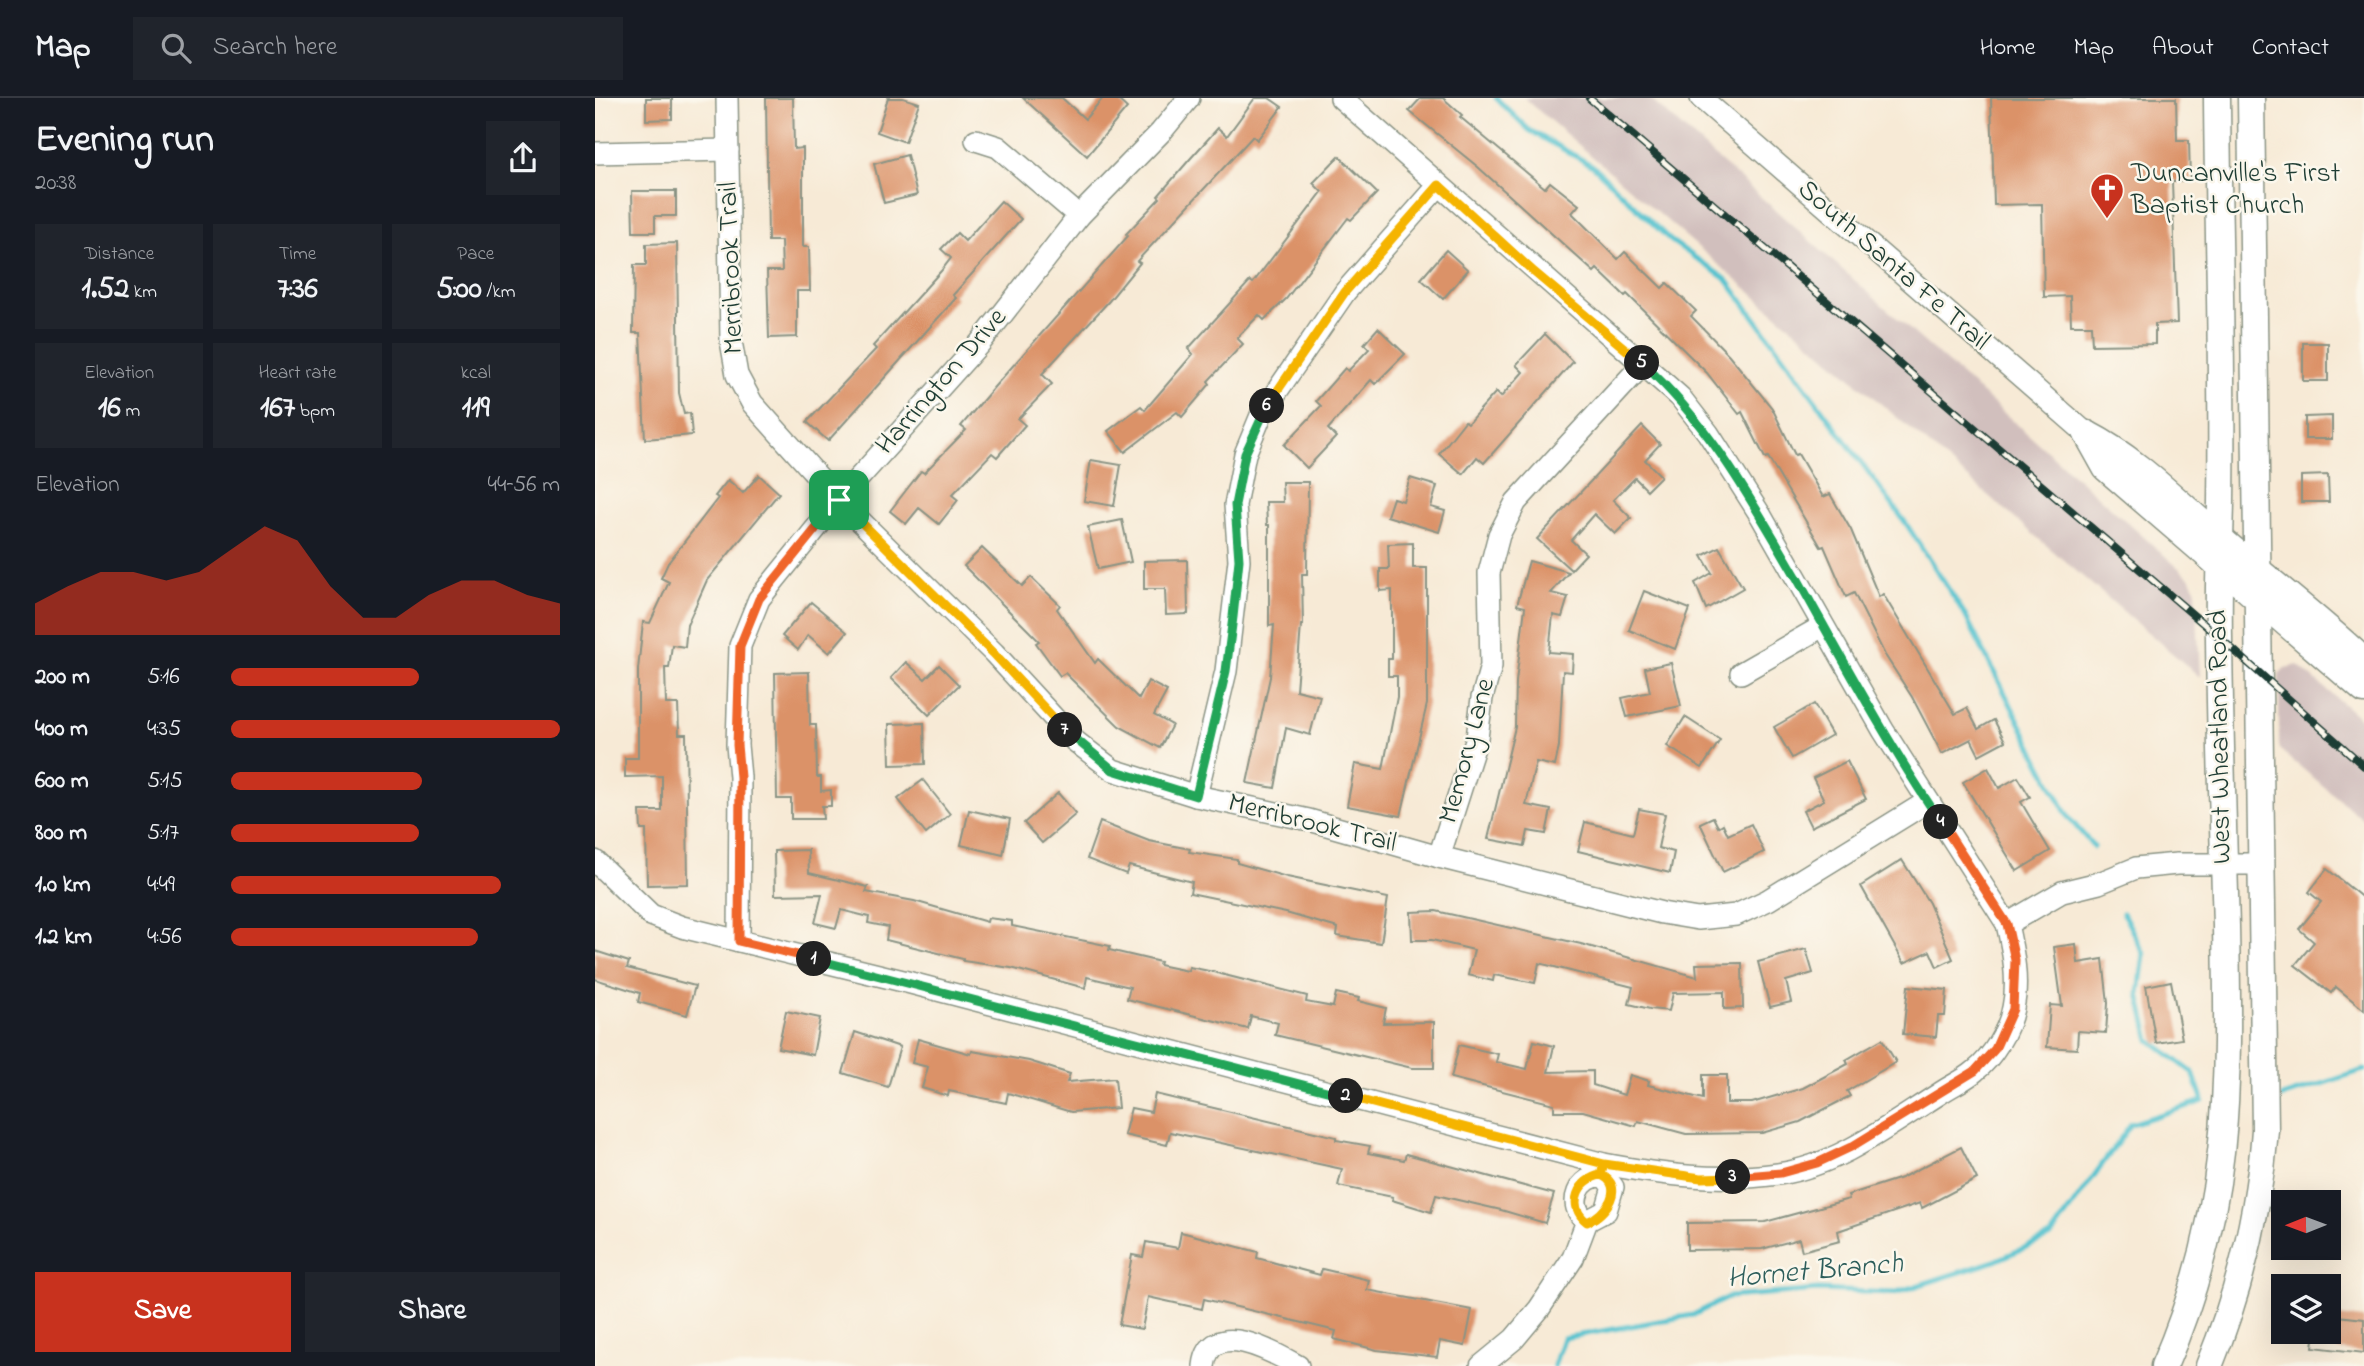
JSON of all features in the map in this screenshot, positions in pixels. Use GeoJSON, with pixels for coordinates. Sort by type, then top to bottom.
{"type":"FeatureCollection","features":[{"type":"Feature","properties":{"kind":"main road","name":"West Wheatland Road"},"geometry":{"type":"LineString","coordinates":[[2164,1366],[2186,1314],[2203,1258],[2220,1178],[2227,1116],[2228,1037],[2218,567],[2217,98]]}},
{"type":"Feature","properties":{"kind":"main road","name":"West Wheatland Road"},"geometry":{"type":"LineString","coordinates":[[2209,1366],[2248,1249],[2260,1191],[2267,1076],[2251,98]]}},
{"type":"Feature","properties":{"kind":"main road","name":"South Santa Fe Trail"},"geometry":{"type":"LineString","coordinates":[[2087,434],[2118,450],[2364,661]]}},
{"type":"Feature","properties":{"kind":"main road","name":"South Santa Fe Trail"},"geometry":{"type":"LineString","coordinates":[[2087,434],[2106,468],[2364,690]]}},
{"type":"Feature","properties":{"kind":"street","name":"Merribrook Trail"},"geometry":{"type":"LineString","coordinates":[[727,98],[731,341],[737,375],[752,403],[839,500],[993,653],[1075,741],[1113,770],[1196,796],[1309,820],[1439,857],[1662,913],[1698,919],[1736,915],[1768,900],[1927,802]]}},
{"type":"Feature","properties":{"kind":"street","name":"Harrington Drive"},"geometry":{"type":"LineString","coordinates":[[739,941],[740,777],[737,745],[740,646],[759,599],[839,500],[980,343],[1079,216],[1161,132],[1189,98]]}},
{"type":"Feature","properties":{"kind":"street"},"geometry":{"type":"LineString","coordinates":[[595,861],[652,915],[682,927],[1602,1169],[1701,1178],[1781,1173],[1817,1163],[1886,1128],[1975,1071],[1995,1049],[2013,1009],[2015,960],[2007,924],[1927,802],[1761,516],[1708,433],[1680,397],[1534,272],[1341,98]]}},
{"type":"Feature","properties":{"kind":"street","name":"South Santa Fe Trail"},"geometry":{"type":"LineString","coordinates":[[1701,98],[2087,434]]}},
{"type":"Feature","properties":{"kind":"street"},"geometry":{"type":"LineString","coordinates":[[976,140],[998,147],[1079,216]]}},
{"type":"Feature","properties":{"kind":"street"},"geometry":{"type":"LineString","coordinates":[[595,153],[728,150]]}},
{"type":"Feature","properties":{"kind":"street"},"geometry":{"type":"LineString","coordinates":[[1196,796],[1226,671],[1239,560],[1235,505],[1245,454],[1262,413],[1345,292],[1439,185]]}},
{"type":"Feature","properties":{"kind":"street","name":"Memory Lane"},"geometry":{"type":"LineString","coordinates":[[1439,857],[1477,738],[1482,698],[1491,666],[1489,573],[1499,534],[1516,502],[1643,364]]}},
{"type":"Feature","properties":{"kind":"street"},"geometry":{"type":"LineString","coordinates":[[1741,673],[1823,626]]}},
{"type":"Feature","properties":{"kind":"street"},"geometry":{"type":"LineString","coordinates":[[2007,924],[2062,892],[2099,883],[2136,868],[2263,864]]}},
{"type":"Feature","properties":{"kind":"street"},"geometry":{"type":"LineString","coordinates":[[1482,1366],[1514,1339],[1550,1294],[1573,1258],[1587,1222],[1579,1213],[1577,1195],[1582,1182],[1602,1169]]}},
{"type":"Feature","properties":{"kind":"street"},"geometry":{"type":"LineString","coordinates":[[1204,1366],[1213,1347],[1226,1341],[1240,1341],[1263,1347],[1298,1366]]}},
{"type":"Feature","properties":{"kind":"shaded area"},"geometry":{"type":"Polygon","coordinates":[[[1524,98],[1649,98],[2191,579],[2196,591],[2200,677],[1524,98]]]}},
{"type":"Feature","properties":{"kind":"shaded area"},"geometry":{"type":"Polygon","coordinates":[[[2298,665],[2364,722],[2364,820],[2279,749],[2279,675],[2285,668],[2298,665]]]}},
{"type":"Feature","properties":{"kind":"building"},"geometry":{"type":"Polygon","coordinates":[[[646,98],[672,98],[672,119],[646,120],[646,98]]]}},
{"type":"Feature","properties":{"kind":"building"},"geometry":{"type":"Polygon","coordinates":[[[766,98],[793,98],[794,149],[803,148],[803,247],[809,247],[810,291],[797,291],[797,337],[769,338],[767,271],[782,271],[781,241],[768,241],[766,98]]]}},
{"type":"Feature","properties":{"kind":"building"},"geometry":{"type":"Polygon","coordinates":[[[888,98],[903,98],[919,103],[905,142],[877,132],[888,98]]]}},
{"type":"Feature","properties":{"kind":"building"},"geometry":{"type":"Polygon","coordinates":[[[1023,98],[1062,98],[1085,119],[1103,98],[1116,98],[1127,108],[1087,156],[1023,98]]]}},
{"type":"Feature","properties":{"kind":"building"},"geometry":{"type":"Polygon","coordinates":[[[1255,98],[1269,98],[1282,107],[1257,140],[1253,136],[1137,261],[1140,263],[1109,301],[1042,374],[1052,384],[1018,419],[1025,425],[997,457],[992,453],[952,495],[958,500],[939,524],[919,508],[906,524],[890,511],[921,471],[924,473],[966,430],[961,426],[1128,236],[1126,234],[1160,198],[1158,196],[1190,159],[1218,128],[1227,136],[1255,98]]]}},
{"type":"Feature","properties":{"kind":"building"},"geometry":{"type":"Polygon","coordinates":[[[1421,98],[1443,98],[1462,115],[1460,117],[1545,188],[1550,182],[1579,205],[1572,213],[1618,259],[1625,252],[1662,288],[1667,283],[1696,311],[1691,316],[1729,355],[1772,408],[1795,455],[1798,454],[1823,497],[1830,494],[1851,530],[1879,597],[1883,594],[1955,714],[1967,708],[1978,729],[1994,720],[2005,741],[1979,755],[1971,739],[1942,754],[1912,697],[1885,655],[1854,593],[1846,597],[1824,546],[1821,547],[1768,457],[1765,458],[1742,412],[1739,414],[1707,373],[1627,294],[1625,296],[1597,269],[1594,272],[1478,167],[1409,111],[1421,98]]]}},
{"type":"Feature","properties":{"kind":"building","name":"Duncanville's First Baptist Church"},"geometry":{"type":"Polygon","coordinates":[[[1991,98],[2176,98],[2177,140],[2189,140],[2190,181],[2172,182],[2177,323],[2155,324],[2155,344],[2092,345],[2091,325],[2071,325],[2070,296],[2044,297],[2042,204],[1994,205],[1991,98]]]}},
{"type":"Feature","properties":{"kind":"building"},"geometry":{"type":"Polygon","coordinates":[[[907,155],[917,195],[884,203],[874,164],[907,155]]]}},
{"type":"Feature","properties":{"kind":"building"},"geometry":{"type":"Polygon","coordinates":[[[1339,156],[1377,193],[1351,220],[1348,218],[1286,299],[1264,320],[1259,315],[1237,338],[1243,344],[1208,381],[1210,384],[1182,417],[1177,412],[1125,452],[1108,431],[1141,406],[1145,410],[1193,354],[1188,349],[1250,281],[1253,283],[1322,192],[1313,183],[1339,156]]]}},
{"type":"Feature","properties":{"kind":"building"},"geometry":{"type":"Polygon","coordinates":[[[632,191],[676,191],[676,216],[655,216],[655,232],[633,232],[632,191]]]}},
{"type":"Feature","properties":{"kind":"building"},"geometry":{"type":"Polygon","coordinates":[[[1001,201],[1021,219],[953,295],[956,298],[828,441],[807,422],[876,349],[873,346],[941,271],[951,258],[941,249],[957,233],[965,241],[1001,201]]]}},
{"type":"Feature","properties":{"kind":"building"},"geometry":{"type":"Polygon","coordinates":[[[677,243],[679,393],[684,414],[690,413],[692,435],[645,439],[640,333],[633,333],[634,265],[646,265],[646,244],[677,243]]]}},
{"type":"Feature","properties":{"kind":"building"},"geometry":{"type":"Polygon","coordinates":[[[1446,250],[1468,270],[1443,299],[1421,279],[1446,250]]]}},
{"type":"Feature","properties":{"kind":"building"},"geometry":{"type":"Polygon","coordinates":[[[1378,328],[1405,354],[1375,384],[1371,380],[1328,429],[1336,437],[1307,468],[1284,445],[1321,406],[1316,401],[1345,368],[1348,371],[1369,349],[1364,344],[1378,328]]]}},
{"type":"Feature","properties":{"kind":"building"},"geometry":{"type":"Polygon","coordinates":[[[1545,334],[1573,362],[1484,463],[1477,457],[1463,474],[1439,454],[1465,421],[1468,423],[1496,392],[1501,397],[1523,372],[1516,365],[1545,334]]]}},
{"type":"Feature","properties":{"kind":"building"},"geometry":{"type":"Polygon","coordinates":[[[2303,343],[2328,343],[2328,381],[2303,381],[2303,343]]]}},
{"type":"Feature","properties":{"kind":"building"},"geometry":{"type":"Polygon","coordinates":[[[2332,416],[2332,439],[2305,439],[2305,417],[2332,416]]]}},
{"type":"Feature","properties":{"kind":"building"},"geometry":{"type":"Polygon","coordinates":[[[1642,426],[1660,444],[1645,460],[1661,476],[1647,490],[1635,478],[1613,500],[1631,518],[1615,534],[1594,514],[1571,540],[1586,554],[1571,570],[1537,539],[1642,426]]]}},
{"type":"Feature","properties":{"kind":"building"},"geometry":{"type":"Polygon","coordinates":[[[1091,460],[1121,465],[1114,506],[1084,501],[1091,460]]]}},
{"type":"Feature","properties":{"kind":"building"},"geometry":{"type":"Polygon","coordinates":[[[759,475],[779,493],[707,580],[687,625],[685,647],[672,645],[669,668],[665,668],[666,704],[678,704],[679,734],[686,734],[688,884],[647,885],[646,830],[641,830],[640,811],[662,811],[662,776],[625,777],[625,758],[638,758],[638,670],[643,622],[650,623],[669,582],[661,578],[668,563],[718,498],[715,496],[728,480],[743,493],[759,475]]]}},
{"type":"Feature","properties":{"kind":"building"},"geometry":{"type":"Polygon","coordinates":[[[2328,475],[2329,502],[2301,502],[2301,476],[2328,475]]]}},
{"type":"Feature","properties":{"kind":"building"},"geometry":{"type":"Polygon","coordinates":[[[1410,478],[1437,486],[1431,507],[1445,511],[1439,532],[1387,516],[1393,498],[1403,501],[1410,478]]]}},
{"type":"Feature","properties":{"kind":"building"},"geometry":{"type":"Polygon","coordinates":[[[1282,482],[1308,482],[1307,574],[1302,574],[1303,625],[1296,690],[1320,696],[1310,735],[1286,728],[1275,788],[1247,783],[1270,677],[1274,625],[1269,626],[1269,525],[1266,502],[1283,502],[1282,482]]]}},
{"type":"Feature","properties":{"kind":"building"},"geometry":{"type":"Polygon","coordinates":[[[1122,520],[1131,562],[1098,569],[1088,527],[1122,520]]]}},
{"type":"Feature","properties":{"kind":"building"},"geometry":{"type":"Polygon","coordinates":[[[1413,543],[1413,568],[1427,568],[1427,704],[1401,816],[1347,806],[1355,764],[1383,769],[1397,697],[1397,676],[1388,676],[1388,659],[1392,659],[1392,590],[1380,591],[1380,569],[1389,569],[1388,544],[1413,543]]]}},
{"type":"Feature","properties":{"kind":"building"},"geometry":{"type":"Polygon","coordinates":[[[1719,547],[1743,588],[1706,609],[1695,583],[1712,573],[1702,556],[1719,547]]]}},
{"type":"Feature","properties":{"kind":"building"},"geometry":{"type":"Polygon","coordinates":[[[982,548],[1022,586],[1031,577],[1060,605],[1057,609],[1095,663],[1098,659],[1139,699],[1148,681],[1167,691],[1154,715],[1172,725],[1160,748],[1119,726],[1065,673],[1060,676],[1036,643],[1039,641],[964,566],[982,548]]]}},
{"type":"Feature","properties":{"kind":"building"},"geometry":{"type":"Polygon","coordinates":[[[1187,560],[1188,614],[1166,615],[1165,589],[1144,589],[1144,561],[1187,560]]]}},
{"type":"Feature","properties":{"kind":"building"},"geometry":{"type":"Polygon","coordinates":[[[1529,561],[1569,572],[1551,593],[1568,597],[1562,617],[1553,615],[1549,652],[1573,654],[1572,672],[1563,671],[1559,746],[1555,766],[1536,762],[1526,805],[1551,810],[1546,834],[1528,831],[1525,846],[1488,839],[1515,727],[1516,682],[1525,607],[1517,605],[1529,561]]]}},
{"type":"Feature","properties":{"kind":"building"},"geometry":{"type":"Polygon","coordinates":[[[1644,591],[1690,609],[1675,649],[1629,630],[1644,591]]]}},
{"type":"Feature","properties":{"kind":"building"},"geometry":{"type":"Polygon","coordinates":[[[811,602],[847,632],[829,653],[808,635],[798,650],[782,636],[811,602]]]}},
{"type":"Feature","properties":{"kind":"building"},"geometry":{"type":"Polygon","coordinates":[[[906,662],[925,679],[939,665],[959,685],[929,715],[891,678],[906,662]]]}},
{"type":"Feature","properties":{"kind":"building"},"geometry":{"type":"Polygon","coordinates":[[[1671,663],[1681,706],[1627,717],[1622,698],[1650,692],[1645,668],[1671,663]]]}},
{"type":"Feature","properties":{"kind":"building"},"geometry":{"type":"Polygon","coordinates":[[[809,672],[810,725],[816,725],[817,777],[821,777],[821,791],[831,790],[831,806],[822,806],[823,819],[791,819],[791,799],[777,799],[775,673],[809,672]]]}},
{"type":"Feature","properties":{"kind":"building"},"geometry":{"type":"Polygon","coordinates":[[[1814,704],[1832,735],[1792,758],[1774,727],[1814,704]]]}},
{"type":"Feature","properties":{"kind":"building"},"geometry":{"type":"Polygon","coordinates":[[[1685,717],[1720,740],[1702,768],[1667,746],[1685,717]]]}},
{"type":"Feature","properties":{"kind":"building"},"geometry":{"type":"Polygon","coordinates":[[[924,723],[925,764],[890,765],[889,724],[924,723]]]}},
{"type":"Feature","properties":{"kind":"building"},"geometry":{"type":"Polygon","coordinates":[[[1847,761],[1866,799],[1811,827],[1803,811],[1824,800],[1813,778],[1847,761]]]}},
{"type":"Feature","properties":{"kind":"building"},"geometry":{"type":"Polygon","coordinates":[[[1988,768],[1999,788],[2018,777],[2030,797],[2021,802],[2050,851],[2017,871],[1963,782],[1988,768]]]}},
{"type":"Feature","properties":{"kind":"building"},"geometry":{"type":"Polygon","coordinates":[[[923,780],[950,814],[926,834],[898,799],[923,780]]]}},
{"type":"Feature","properties":{"kind":"building"},"geometry":{"type":"Polygon","coordinates":[[[1058,793],[1076,814],[1042,843],[1024,823],[1058,793]]]}},
{"type":"Feature","properties":{"kind":"building"},"geometry":{"type":"Polygon","coordinates":[[[1639,809],[1665,814],[1658,848],[1674,852],[1670,873],[1578,851],[1585,822],[1633,834],[1639,809]]]}},
{"type":"Feature","properties":{"kind":"building"},"geometry":{"type":"Polygon","coordinates":[[[969,810],[1010,819],[1003,855],[961,845],[969,810]]]}},
{"type":"Feature","properties":{"kind":"building"},"geometry":{"type":"Polygon","coordinates":[[[1713,817],[1718,827],[1723,824],[1728,835],[1751,824],[1764,852],[1723,872],[1700,823],[1713,817]]]}},
{"type":"Feature","properties":{"kind":"building"},"geometry":{"type":"Polygon","coordinates":[[[1100,822],[1149,841],[1190,849],[1189,852],[1237,859],[1237,863],[1287,877],[1388,898],[1381,943],[1337,936],[1338,928],[1286,913],[1190,893],[1192,882],[1129,866],[1126,874],[1087,859],[1100,822]]]}},
{"type":"Feature","properties":{"kind":"building"},"geometry":{"type":"Polygon","coordinates":[[[808,850],[809,873],[868,887],[866,892],[914,901],[987,922],[988,918],[1012,921],[1012,926],[1110,946],[1109,950],[1160,962],[1159,965],[1188,971],[1189,967],[1209,971],[1307,996],[1306,1002],[1333,1007],[1336,993],[1359,998],[1358,1001],[1386,1008],[1383,1023],[1434,1022],[1434,1068],[1412,1068],[1275,1035],[1278,1023],[1251,1016],[1248,1029],[1127,999],[1130,987],[1087,977],[1085,988],[1011,968],[963,961],[886,940],[888,927],[868,923],[869,917],[841,910],[836,928],[815,923],[822,894],[775,895],[774,851],[808,850]]]}},
{"type":"Feature","properties":{"kind":"building"},"geometry":{"type":"Polygon","coordinates":[[[1902,860],[1929,903],[1953,959],[1937,967],[1930,951],[1904,963],[1861,886],[1902,860]]]}},
{"type":"Feature","properties":{"kind":"building"},"geometry":{"type":"Polygon","coordinates":[[[2327,869],[2364,899],[2364,1010],[2336,987],[2331,993],[2295,965],[2314,942],[2299,929],[2321,902],[2309,892],[2327,869]]]}},
{"type":"Feature","properties":{"kind":"building"},"geometry":{"type":"Polygon","coordinates":[[[1436,911],[1581,944],[1697,977],[1696,964],[1742,963],[1743,1008],[1724,1009],[1724,992],[1673,993],[1669,1011],[1650,1009],[1629,1004],[1633,987],[1539,963],[1535,983],[1494,975],[1493,981],[1468,975],[1474,950],[1432,940],[1412,940],[1411,912],[1436,911]]]}},
{"type":"Feature","properties":{"kind":"building"},"geometry":{"type":"Polygon","coordinates":[[[2076,944],[2078,963],[2103,959],[2108,1003],[2106,1033],[2078,1031],[2077,1049],[2047,1047],[2050,1005],[2062,1006],[2054,947],[2076,944]]]}},
{"type":"Feature","properties":{"kind":"building"},"geometry":{"type":"Polygon","coordinates":[[[1806,949],[1813,973],[1786,981],[1791,1002],[1770,1007],[1758,962],[1806,949]]]}},
{"type":"Feature","properties":{"kind":"building"},"geometry":{"type":"Polygon","coordinates":[[[595,951],[629,962],[627,968],[695,986],[687,1015],[638,1002],[640,993],[595,979],[595,951]]]}},
{"type":"Feature","properties":{"kind":"building"},"geometry":{"type":"Polygon","coordinates":[[[2171,981],[2182,1039],[2156,1043],[2146,986],[2171,981]]]}},
{"type":"Feature","properties":{"kind":"building"},"geometry":{"type":"Polygon","coordinates":[[[1908,986],[1947,990],[1945,1016],[1938,1016],[1936,1037],[1903,1034],[1908,986]]]}},
{"type":"Feature","properties":{"kind":"building"},"geometry":{"type":"Polygon","coordinates":[[[786,1011],[820,1018],[813,1055],[778,1048],[786,1011]]]}},
{"type":"Feature","properties":{"kind":"building"},"geometry":{"type":"Polygon","coordinates":[[[855,1032],[900,1047],[888,1087],[843,1073],[855,1032]]]}},
{"type":"Feature","properties":{"kind":"building"},"geometry":{"type":"Polygon","coordinates":[[[918,1039],[971,1054],[972,1051],[1029,1061],[1070,1074],[1067,1082],[1115,1078],[1118,1108],[1071,1112],[1008,1093],[1006,1103],[949,1091],[948,1096],[922,1088],[928,1067],[912,1063],[918,1039]]]}},
{"type":"Feature","properties":{"kind":"building"},"geometry":{"type":"Polygon","coordinates":[[[1882,1039],[1896,1062],[1847,1091],[1850,1096],[1800,1122],[1762,1133],[1686,1134],[1638,1121],[1636,1126],[1583,1111],[1554,1111],[1554,1104],[1451,1078],[1459,1045],[1498,1054],[1496,1062],[1527,1069],[1534,1041],[1554,1046],[1548,1072],[1593,1071],[1593,1085],[1624,1095],[1630,1075],[1649,1081],[1648,1085],[1703,1099],[1703,1075],[1727,1075],[1727,1103],[1752,1103],[1803,1088],[1848,1064],[1846,1060],[1882,1039]]]}},
{"type":"Feature","properties":{"kind":"building"},"geometry":{"type":"Polygon","coordinates":[[[1155,1094],[1336,1137],[1336,1140],[1370,1146],[1368,1153],[1404,1160],[1406,1154],[1554,1194],[1545,1223],[1436,1195],[1431,1212],[1392,1200],[1393,1197],[1338,1186],[1342,1169],[1170,1132],[1167,1145],[1124,1135],[1131,1108],[1151,1112],[1155,1094]]]}},
{"type":"Feature","properties":{"kind":"building"},"geometry":{"type":"Polygon","coordinates":[[[1961,1147],[1977,1179],[1922,1208],[1920,1203],[1838,1231],[1840,1241],[1802,1251],[1799,1239],[1762,1249],[1687,1250],[1687,1223],[1765,1222],[1849,1199],[1848,1195],[1901,1178],[1961,1147]]]}},
{"type":"Feature","properties":{"kind":"building"},"geometry":{"type":"Polygon","coordinates":[[[1181,1232],[1258,1252],[1257,1258],[1320,1275],[1322,1269],[1369,1280],[1367,1290],[1472,1310],[1465,1346],[1440,1341],[1437,1357],[1377,1350],[1334,1339],[1336,1331],[1204,1299],[1202,1309],[1148,1297],[1142,1329],[1119,1325],[1132,1255],[1143,1257],[1146,1242],[1178,1248],[1181,1232]]]}},
{"type":"Feature","properties":{"kind":"building"},"geometry":{"type":"Polygon","coordinates":[[[2341,1316],[2364,1319],[2364,1353],[2313,1347],[2313,1344],[2341,1344],[2341,1316]]]}},
{"type":"Feature","properties":{"kind":"waterway"},"geometry":{"type":"LineString","coordinates":[[1496,98],[1529,130],[1593,166],[1670,240],[1727,280],[1905,522],[1964,613],[2068,817],[2094,847]]}},
{"type":"Feature","properties":{"kind":"waterway","name":"Hornet Branch"},"geometry":{"type":"LineString","coordinates":[[1554,1366],[1563,1338],[1693,1315],[1729,1297],[1818,1290],[1894,1293],[1995,1261],[2051,1236],[2131,1124],[2203,1101],[2193,1073],[2150,1040],[2139,994],[2144,954],[2123,913]]}},
{"type":"Feature","properties":{"kind":"waterway","name":"Hornet Branch"},"geometry":{"type":"LineString","coordinates":[[2282,1097],[2364,1070]]}},
{"type":"Feature","properties":{"kind":"railway"},"geometry":{"type":"LineString","coordinates":[[1589,98],[2219,637],[2364,766]]}},
{"type":"Feature","properties":{"kind":"place","name":"Duncanville's First Baptist Church"},"geometry":{"type":"Point","coordinates":[2107,220]}},
{"type":"Feature","properties":{"kind":"route"},"geometry":{"type":"LineString","coordinates":[[839,500],[759,599],[740,646],[737,745],[740,777],[739,941],[907,982],[1604,1164],[1601,1175],[1589,1177],[1582,1182],[1577,1195],[1576,1205],[1587,1222],[1600,1217],[1611,1200],[1611,1180],[1601,1175],[1604,1164],[1701,1178],[1781,1173],[1817,1163],[1886,1128],[1975,1071],[1995,1049],[2013,1009],[2015,960],[2007,924],[1883,730],[1761,516],[1708,433],[1680,397],[1534,272],[1439,185],[1345,292],[1262,413],[1245,454],[1235,505],[1239,560],[1226,671],[1196,796],[1113,770],[1075,741],[993,653],[839,500]]}}]}
